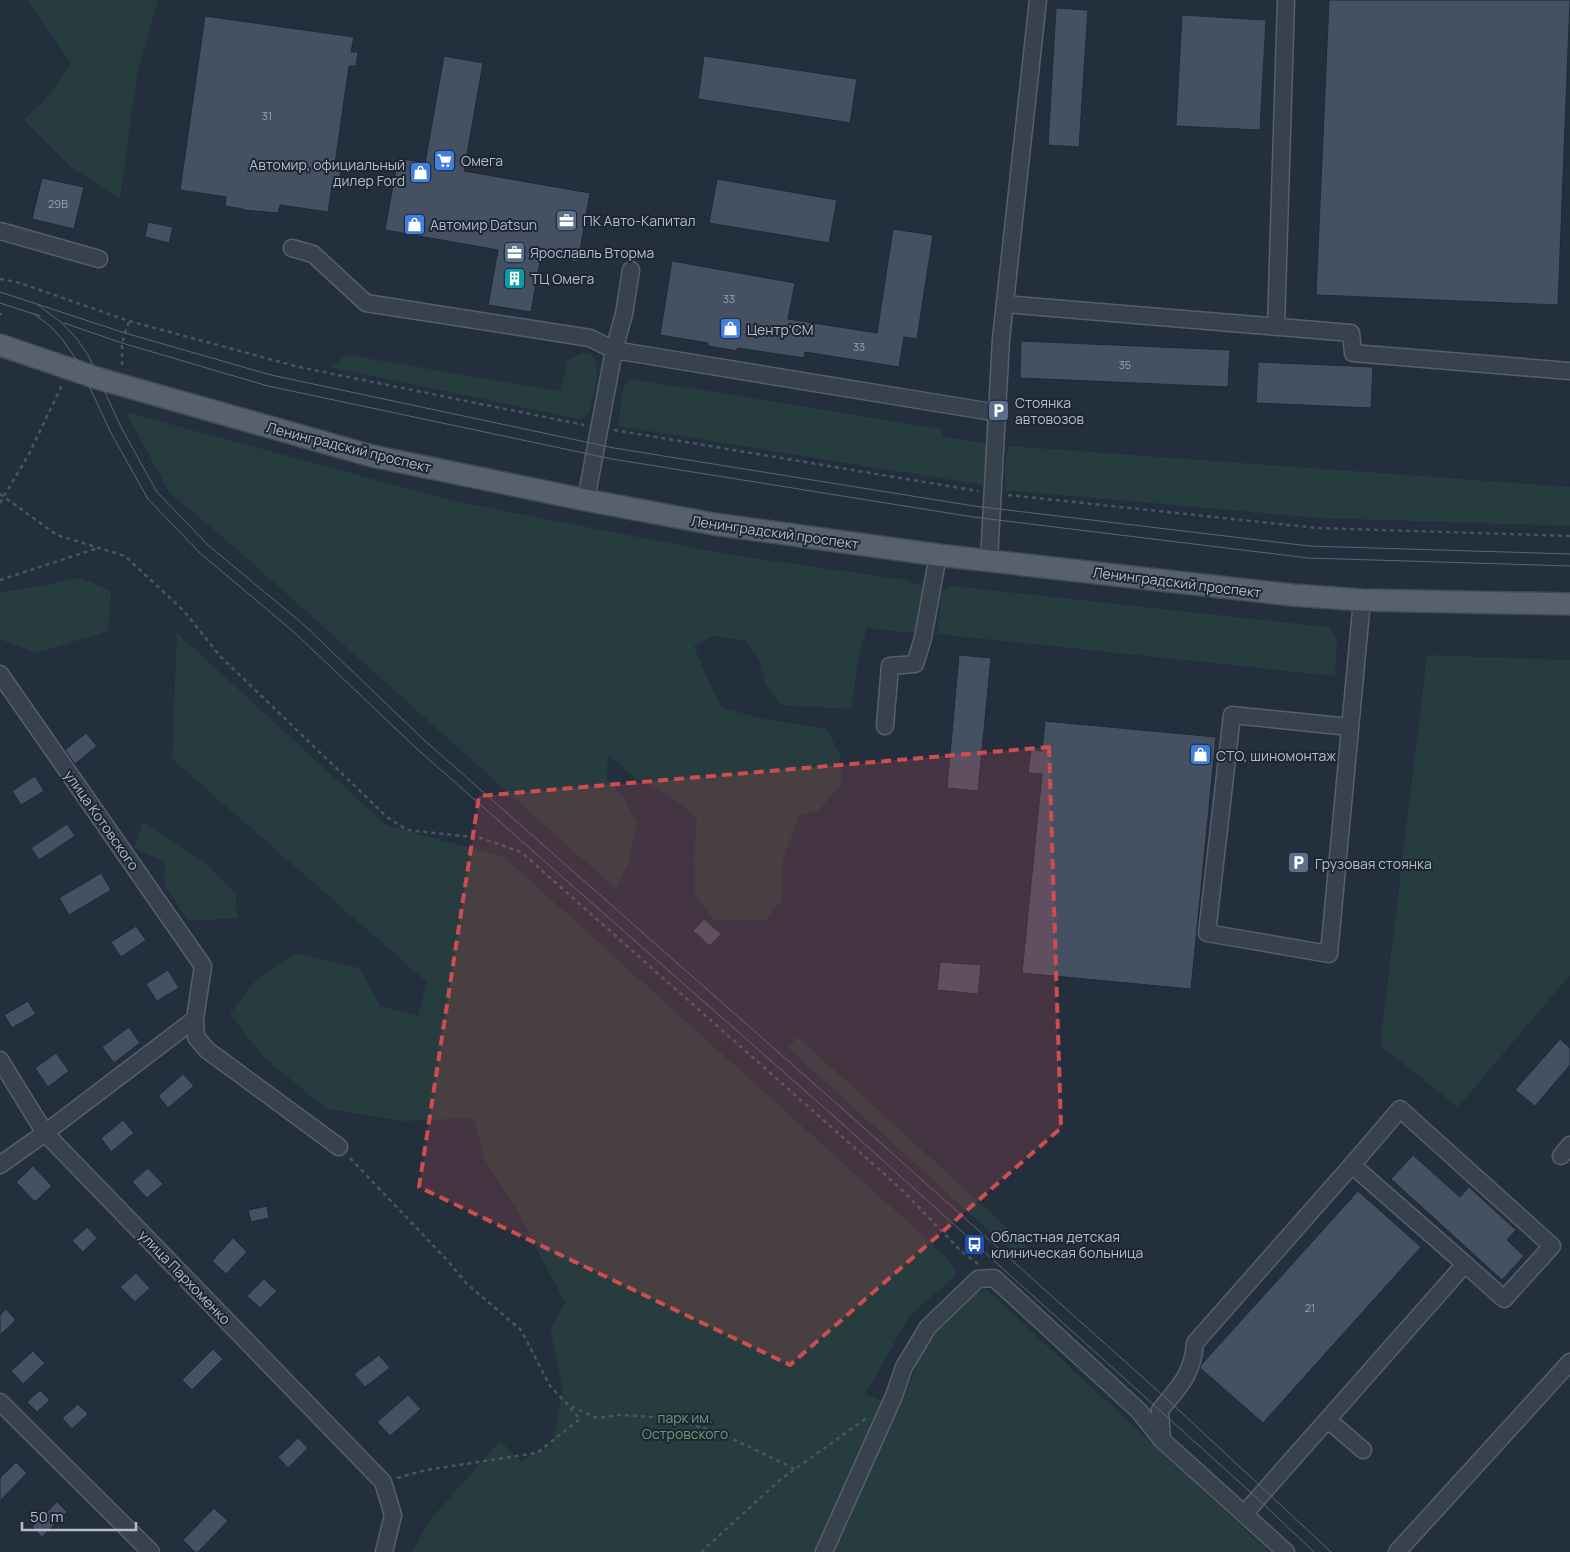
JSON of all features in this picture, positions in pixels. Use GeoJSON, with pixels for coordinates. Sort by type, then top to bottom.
{"type":"FeatureCollection","features":[{"type":"Feature","properties":{"kind":"main road","name":"Ленинградский проспект"},"geometry":{"type":"LineString","coordinates":[[0,345],[100,379],[372,456],[714,524],[938,555],[1292,595],[1362,600],[1570,604]]}},
{"type":"Feature","properties":{"kind":"street"},"geometry":{"type":"LineString","coordinates":[[989,560],[1001,339],[1038,0]]}},
{"type":"Feature","properties":{"kind":"street"},"geometry":{"type":"LineString","coordinates":[[1276,327],[1286,0]]}},
{"type":"Feature","properties":{"kind":"street"},"geometry":{"type":"LineString","coordinates":[[0,231],[99,259]]}},
{"type":"Feature","properties":{"kind":"street"},"geometry":{"type":"LineString","coordinates":[[292,248],[313,254],[366,303],[590,338],[614,350],[998,414]]}},
{"type":"Feature","properties":{"kind":"street"},"geometry":{"type":"LineString","coordinates":[[586,500],[598,428],[614,350],[624,314],[631,270]]}},
{"type":"Feature","properties":{"kind":"street"},"geometry":{"type":"LineString","coordinates":[[1005,304],[1351,333],[1353,353],[1570,371]]}},
{"type":"Feature","properties":{"kind":"street"},"geometry":{"type":"LineString","coordinates":[[885,726],[890,666],[915,664],[923,638],[938,555]]}},
{"type":"Feature","properties":{"kind":"street"},"geometry":{"type":"LineString","coordinates":[[1350,727],[1232,715],[1207,933],[1329,954],[1362,600]]}},
{"type":"Feature","properties":{"kind":"street","name":"улица Котовского"},"geometry":{"type":"LineString","coordinates":[[0,674],[204,966],[195,1019]]}},
{"type":"Feature","properties":{"kind":"street"},"geometry":{"type":"LineString","coordinates":[[0,1166],[195,1019]]}},
{"type":"Feature","properties":{"kind":"street"},"geometry":{"type":"LineString","coordinates":[[195,1019],[196,1037],[207,1050],[339,1146]]}},
{"type":"Feature","properties":{"kind":"street","name":"улица Пархоменко"},"geometry":{"type":"LineString","coordinates":[[0,1060],[45,1133],[383,1482]]}},
{"type":"Feature","properties":{"kind":"street"},"geometry":{"type":"LineString","coordinates":[[1162,1440],[1160,1410],[1189,1373],[1194,1358],[1195,1343],[1400,1109],[1552,1246],[1504,1299],[1352,1165]]}},
{"type":"Feature","properties":{"kind":"street"},"geometry":{"type":"LineString","coordinates":[[1245,1513],[1465,1264]]}},
{"type":"Feature","properties":{"kind":"street"},"geometry":{"type":"LineString","coordinates":[[824,1552],[894,1396],[904,1367],[928,1327],[978,1279],[994,1278],[1139,1411],[1162,1440],[1286,1552]]}},
{"type":"Feature","properties":{"kind":"street"},"geometry":{"type":"LineString","coordinates":[[1397,1552],[1570,1362]]}},
{"type":"Feature","properties":{"kind":"street"},"geometry":{"type":"LineString","coordinates":[[0,1402],[151,1552]]}},
{"type":"Feature","properties":{"kind":"street"},"geometry":{"type":"LineString","coordinates":[[1328,1420],[1363,1450]]}},
{"type":"Feature","properties":{"kind":"street"},"geometry":{"type":"LineString","coordinates":[[383,1482],[393,1515],[384,1552]]}},
{"type":"Feature","properties":{"kind":"path"},"geometry":{"type":"LineString","coordinates":[[0,279],[20,283],[129,321],[299,367],[598,428],[993,493],[1317,528],[1570,536]]}},
{"type":"Feature","properties":{"kind":"path"},"geometry":{"type":"LineString","coordinates":[[122,365],[122,343],[129,321]]}},
{"type":"Feature","properties":{"kind":"path"},"geometry":{"type":"LineString","coordinates":[[0,503],[29,454],[62,385]]}},
{"type":"Feature","properties":{"kind":"path"},"geometry":{"type":"LineString","coordinates":[[0,494],[57,535],[125,556],[184,611],[220,656],[387,817],[407,830],[481,838],[521,852],[900,1188],[959,1249],[994,1278]]}},
{"type":"Feature","properties":{"kind":"path"},"geometry":{"type":"LineString","coordinates":[[0,580],[98,548]]}},
{"type":"Feature","properties":{"kind":"path"},"geometry":{"type":"LineString","coordinates":[[339,1146],[466,1283],[521,1330],[550,1386],[580,1419],[537,1453],[426,1470],[383,1482]]}},
{"type":"Feature","properties":{"kind":"path"},"geometry":{"type":"LineString","coordinates":[[701,1552],[781,1480],[894,1396]]}},
{"type":"Feature","properties":{"kind":"path"},"geometry":{"type":"LineString","coordinates":[[568,1406],[597,1418],[619,1415],[667,1418],[718,1432],[795,1469]]}},
{"type":"Feature","properties":{"kind":"highlighted area"},"geometry":{"type":"Polygon","coordinates":[[[1049,747],[1061,1128],[790,1365],[419,1187],[479,796],[1049,747]]]}},
{"type":"Feature","properties":{"kind":"green space"},"geometry":{"type":"Polygon","coordinates":[[[28,0],[158,0],[137,74],[120,198],[73,169],[24,120],[46,99],[71,63],[28,0]]]}},
{"type":"Feature","properties":{"kind":"green space"},"geometry":{"type":"Polygon","coordinates":[[[582,353],[590,354],[594,358],[597,365],[597,373],[595,391],[589,413],[579,419],[330,367],[347,355],[561,391],[567,361],[582,353]]]}},
{"type":"Feature","properties":{"kind":"green space"},"geometry":{"type":"Polygon","coordinates":[[[633,379],[942,429],[942,437],[987,443],[983,485],[618,426],[622,393],[625,384],[633,379]]]}},
{"type":"Feature","properties":{"kind":"green space"},"geometry":{"type":"Polygon","coordinates":[[[126,412],[453,501],[726,554],[906,580],[924,587],[923,610],[914,633],[867,628],[859,654],[851,709],[780,705],[766,685],[759,659],[746,641],[713,636],[694,646],[708,681],[722,708],[764,719],[826,729],[840,754],[842,783],[819,810],[799,815],[783,860],[782,900],[766,920],[713,920],[695,894],[694,858],[697,819],[671,797],[635,778],[608,754],[607,778],[625,800],[637,823],[629,862],[616,889],[231,544],[169,492],[126,412]]]}},
{"type":"Feature","properties":{"kind":"green space"},"geometry":{"type":"Polygon","coordinates":[[[1008,446],[1570,487],[1570,526],[1319,518],[1005,490],[1005,466],[1008,446]]]}},
{"type":"Feature","properties":{"kind":"green space"},"geometry":{"type":"Polygon","coordinates":[[[81,578],[111,591],[108,631],[37,653],[2,640],[0,637],[0,593],[81,578]]]}},
{"type":"Feature","properties":{"kind":"green space"},"geometry":{"type":"Polygon","coordinates":[[[951,586],[1328,627],[1337,638],[1335,676],[937,634],[942,591],[951,586]]]}},
{"type":"Feature","properties":{"kind":"green space","name":"парк им. Островского"},"geometry":{"type":"Polygon","coordinates":[[[177,633],[387,826],[503,856],[950,1260],[956,1275],[910,1315],[865,1395],[900,1407],[927,1340],[969,1294],[987,1290],[1269,1552],[412,1552],[430,1520],[500,1441],[521,1461],[552,1445],[563,1391],[550,1328],[565,1303],[518,1212],[484,1159],[474,1118],[404,1121],[327,1109],[263,1057],[230,1014],[257,979],[295,953],[359,968],[380,1006],[418,1016],[427,982],[172,759],[177,633]]]}},
{"type":"Feature","properties":{"kind":"green space"},"geometry":{"type":"Polygon","coordinates":[[[1427,655],[1570,660],[1570,975],[1458,1107],[1380,1045],[1427,655]]]}},
{"type":"Feature","properties":{"kind":"green space"},"geometry":{"type":"Polygon","coordinates":[[[143,821],[209,866],[236,894],[237,918],[188,921],[164,884],[165,862],[134,848],[143,821]]]}},
{"type":"Feature","properties":{"kind":"green space"},"geometry":{"type":"Polygon","coordinates":[[[798,1037],[1028,1247],[1018,1257],[788,1048],[798,1037]]]}},
{"type":"Feature","properties":{"kind":"building"},"geometry":{"type":"Polygon","coordinates":[[[1329,0],[1570,0],[1558,305],[1316,295],[1329,0]]]}},
{"type":"Feature","properties":{"kind":"building"},"geometry":{"type":"Polygon","coordinates":[[[1056,8],[1088,10],[1079,147],[1048,145],[1056,8]]]}},
{"type":"Feature","properties":{"kind":"building"},"geometry":{"type":"Polygon","coordinates":[[[1182,15],[1266,20],[1260,130],[1176,126],[1182,15]]]}},
{"type":"Feature","properties":{"kind":"building"},"geometry":{"type":"Polygon","coordinates":[[[205,16],[354,37],[351,52],[358,52],[356,66],[349,66],[335,164],[342,165],[339,181],[333,180],[328,212],[280,205],[278,213],[243,210],[225,206],[226,197],[180,190],[205,16]]]}},
{"type":"Feature","properties":{"kind":"building","name":"Омега"},"geometry":{"type":"Polygon","coordinates":[[[444,56],[483,63],[464,171],[590,193],[578,262],[541,255],[531,312],[488,305],[498,250],[385,230],[398,158],[425,163],[444,56]]]}},
{"type":"Feature","properties":{"kind":"building"},"geometry":{"type":"Polygon","coordinates":[[[704,56],[857,79],[850,123],[698,99],[704,56]]]}},
{"type":"Feature","properties":{"kind":"building"},"geometry":{"type":"Polygon","coordinates":[[[42,178],[84,187],[74,229],[32,219],[42,178]]]}},
{"type":"Feature","properties":{"kind":"building"},"geometry":{"type":"Polygon","coordinates":[[[717,179],[837,200],[829,243],[709,223],[717,179]]]}},
{"type":"Feature","properties":{"kind":"building"},"geometry":{"type":"Polygon","coordinates":[[[148,222],[173,227],[169,243],[145,237],[148,222]]]}},
{"type":"Feature","properties":{"kind":"building"},"geometry":{"type":"Polygon","coordinates":[[[893,229],[933,235],[917,339],[904,337],[899,367],[805,352],[804,358],[737,348],[737,351],[708,346],[708,343],[660,335],[672,261],[795,283],[788,319],[877,333],[893,229]]]}},
{"type":"Feature","properties":{"kind":"building"},"geometry":{"type":"Polygon","coordinates":[[[1021,341],[1230,350],[1228,387],[1020,378],[1021,341]]]}},
{"type":"Feature","properties":{"kind":"building"},"geometry":{"type":"Polygon","coordinates":[[[1258,362],[1373,367],[1371,408],[1256,403],[1258,362]]]}},
{"type":"Feature","properties":{"kind":"building"},"geometry":{"type":"Polygon","coordinates":[[[959,655],[991,658],[978,791],[947,788],[959,655]]]}},
{"type":"Feature","properties":{"kind":"building"},"geometry":{"type":"Polygon","coordinates":[[[1045,721],[1216,737],[1191,989],[1022,973],[1042,774],[1028,773],[1031,749],[1042,751],[1045,721]]]}},
{"type":"Feature","properties":{"kind":"building"},"geometry":{"type":"Polygon","coordinates":[[[86,733],[97,746],[75,764],[65,750],[86,733]]]}},
{"type":"Feature","properties":{"kind":"building"},"geometry":{"type":"Polygon","coordinates":[[[35,776],[44,791],[21,805],[12,791],[35,776]]]}},
{"type":"Feature","properties":{"kind":"building"},"geometry":{"type":"Polygon","coordinates":[[[67,824],[75,836],[39,860],[31,848],[67,824]]]}},
{"type":"Feature","properties":{"kind":"building"},"geometry":{"type":"Polygon","coordinates":[[[101,873],[111,890],[69,915],[59,898],[101,873]]]}},
{"type":"Feature","properties":{"kind":"building"},"geometry":{"type":"Polygon","coordinates":[[[704,919],[721,934],[710,946],[693,931],[704,919]]]}},
{"type":"Feature","properties":{"kind":"building"},"geometry":{"type":"Polygon","coordinates":[[[136,926],[146,940],[121,957],[111,942],[136,926]]]}},
{"type":"Feature","properties":{"kind":"building"},"geometry":{"type":"Polygon","coordinates":[[[940,962],[981,965],[978,994],[937,990],[940,962]]]}},
{"type":"Feature","properties":{"kind":"building"},"geometry":{"type":"Polygon","coordinates":[[[168,970],[179,988],[157,1001],[146,984],[168,970]]]}},
{"type":"Feature","properties":{"kind":"building"},"geometry":{"type":"Polygon","coordinates":[[[28,1001],[36,1014],[12,1028],[4,1015],[28,1001]]]}},
{"type":"Feature","properties":{"kind":"building"},"geometry":{"type":"Polygon","coordinates":[[[129,1027],[140,1043],[114,1063],[102,1047],[129,1027]]]}},
{"type":"Feature","properties":{"kind":"building"},"geometry":{"type":"Polygon","coordinates":[[[1560,1039],[1570,1048],[1570,1065],[1535,1106],[1515,1090],[1560,1039]]]}},
{"type":"Feature","properties":{"kind":"building"},"geometry":{"type":"Polygon","coordinates":[[[56,1053],[69,1071],[48,1087],[35,1068],[56,1053]]]}},
{"type":"Feature","properties":{"kind":"building"},"geometry":{"type":"Polygon","coordinates":[[[183,1074],[194,1086],[168,1108],[158,1096],[183,1074]]]}},
{"type":"Feature","properties":{"kind":"building"},"geometry":{"type":"Polygon","coordinates":[[[123,1120],[134,1133],[111,1152],[101,1138],[123,1120]]]}},
{"type":"Feature","properties":{"kind":"building"},"geometry":{"type":"Polygon","coordinates":[[[1413,1155],[1460,1197],[1469,1187],[1516,1230],[1507,1240],[1524,1256],[1502,1280],[1391,1179],[1413,1155]]]}},
{"type":"Feature","properties":{"kind":"building"},"geometry":{"type":"Polygon","coordinates":[[[33,1166],[52,1186],[35,1202],[16,1182],[33,1166]]]}},
{"type":"Feature","properties":{"kind":"building"},"geometry":{"type":"Polygon","coordinates":[[[148,1168],[163,1184],[147,1198],[132,1182],[148,1168]]]}},
{"type":"Feature","properties":{"kind":"building"},"geometry":{"type":"Polygon","coordinates":[[[1358,1191],[1421,1247],[1263,1423],[1200,1368],[1201,1365],[1358,1191]]]}},
{"type":"Feature","properties":{"kind":"building"},"geometry":{"type":"Polygon","coordinates":[[[267,1206],[269,1218],[251,1222],[248,1210],[267,1206]]]}},
{"type":"Feature","properties":{"kind":"building"},"geometry":{"type":"Polygon","coordinates":[[[87,1227],[97,1238],[83,1252],[72,1241],[87,1227]]]}},
{"type":"Feature","properties":{"kind":"building"},"geometry":{"type":"Polygon","coordinates":[[[233,1238],[247,1252],[226,1274],[212,1261],[233,1238]]]}},
{"type":"Feature","properties":{"kind":"building"},"geometry":{"type":"Polygon","coordinates":[[[136,1273],[150,1288],[135,1302],[120,1287],[136,1273]]]}},
{"type":"Feature","properties":{"kind":"building"},"geometry":{"type":"Polygon","coordinates":[[[264,1279],[277,1291],[260,1308],[247,1296],[264,1279]]]}},
{"type":"Feature","properties":{"kind":"building"},"geometry":{"type":"Polygon","coordinates":[[[6,1309],[16,1320],[0,1335],[0,1315],[6,1309]]]}},
{"type":"Feature","properties":{"kind":"building"},"geometry":{"type":"Polygon","coordinates":[[[213,1349],[223,1359],[192,1390],[182,1380],[213,1349]]]}},
{"type":"Feature","properties":{"kind":"building"},"geometry":{"type":"Polygon","coordinates":[[[33,1351],[45,1363],[23,1384],[11,1371],[33,1351]]]}},
{"type":"Feature","properties":{"kind":"building"},"geometry":{"type":"Polygon","coordinates":[[[379,1355],[390,1368],[365,1387],[354,1374],[379,1355]]]}},
{"type":"Feature","properties":{"kind":"building"},"geometry":{"type":"Polygon","coordinates":[[[40,1390],[50,1400],[37,1412],[27,1402],[40,1390]]]}},
{"type":"Feature","properties":{"kind":"building"},"geometry":{"type":"Polygon","coordinates":[[[408,1395],[421,1409],[390,1436],[377,1422],[408,1395]]]}},
{"type":"Feature","properties":{"kind":"building"},"geometry":{"type":"Polygon","coordinates":[[[78,1404],[88,1414],[72,1429],[62,1418],[78,1404]]]}},
{"type":"Feature","properties":{"kind":"building"},"geometry":{"type":"Polygon","coordinates":[[[298,1438],[308,1448],[288,1468],[278,1457],[298,1438]]]}},
{"type":"Feature","properties":{"kind":"building"},"geometry":{"type":"Polygon","coordinates":[[[16,1462],[27,1473],[0,1501],[0,1478],[16,1462]]]}},
{"type":"Feature","properties":{"kind":"building"},"geometry":{"type":"Polygon","coordinates":[[[57,1502],[67,1512],[42,1537],[32,1527],[57,1502]]]}},
{"type":"Feature","properties":{"kind":"building"},"geometry":{"type":"Polygon","coordinates":[[[214,1508],[228,1521],[198,1552],[195,1552],[183,1540],[214,1508]]]}},
{"type":"Feature","properties":{"kind":"tram line"},"geometry":{"type":"LineString","coordinates":[[0,292],[125,333],[271,375],[614,448],[974,506],[1309,546],[1570,554]]}},
{"type":"Feature","properties":{"kind":"tram line"},"geometry":{"type":"LineString","coordinates":[[0,303],[40,316]]}},
{"type":"Feature","properties":{"kind":"tram line"},"geometry":{"type":"LineString","coordinates":[[38,305],[62,323],[77,339],[88,355],[121,427],[157,492],[208,545],[303,624],[423,739],[845,1111],[1168,1400],[1331,1552]]}},
{"type":"Feature","properties":{"kind":"tram line"},"geometry":{"type":"LineString","coordinates":[[34,314],[50,326],[62,339],[78,362],[111,433],[148,499],[200,553],[295,633],[416,748],[837,1119],[1258,1499],[1314,1552]]}},
{"type":"Feature","properties":{"kind":"tram line"},"geometry":{"type":"LineString","coordinates":[[64,323],[122,343],[268,386],[612,459],[973,517],[1308,558],[1570,566]]}},
{"type":"Feature","properties":{"kind":"place","name":"Омега"},"geometry":{"type":"Point","coordinates":[445,160]}},
{"type":"Feature","properties":{"kind":"place","name":"Автомир, официальный дилер Ford"},"geometry":{"type":"Point","coordinates":[421,172]}},
{"type":"Feature","properties":{"kind":"place","name":"ПК Авто-Капитал"},"geometry":{"type":"Point","coordinates":[567,220]}},
{"type":"Feature","properties":{"kind":"place","name":"Автомир Datsun"},"geometry":{"type":"Point","coordinates":[414,224]}},
{"type":"Feature","properties":{"kind":"place","name":"Ярославль Вторма"},"geometry":{"type":"Point","coordinates":[514,252]}},
{"type":"Feature","properties":{"kind":"place","name":"ТЦ Омега"},"geometry":{"type":"Point","coordinates":[515,278]}},
{"type":"Feature","properties":{"kind":"place","name":"Центр'СМ"},"geometry":{"type":"Point","coordinates":[731,329]}},
{"type":"Feature","properties":{"kind":"place","name":"Стоянка автовозов"},"geometry":{"type":"Point","coordinates":[999,410]}},
{"type":"Feature","properties":{"kind":"place","name":"СТО, шиномонтаж"},"geometry":{"type":"Point","coordinates":[1200,755]}},
{"type":"Feature","properties":{"kind":"place","name":"Грузовая стоянка"},"geometry":{"type":"Point","coordinates":[1299,863]}},
{"type":"Feature","properties":{"kind":"place","name":"Областная детская клиническая больница"},"geometry":{"type":"Point","coordinates":[975,1244]}}]}
